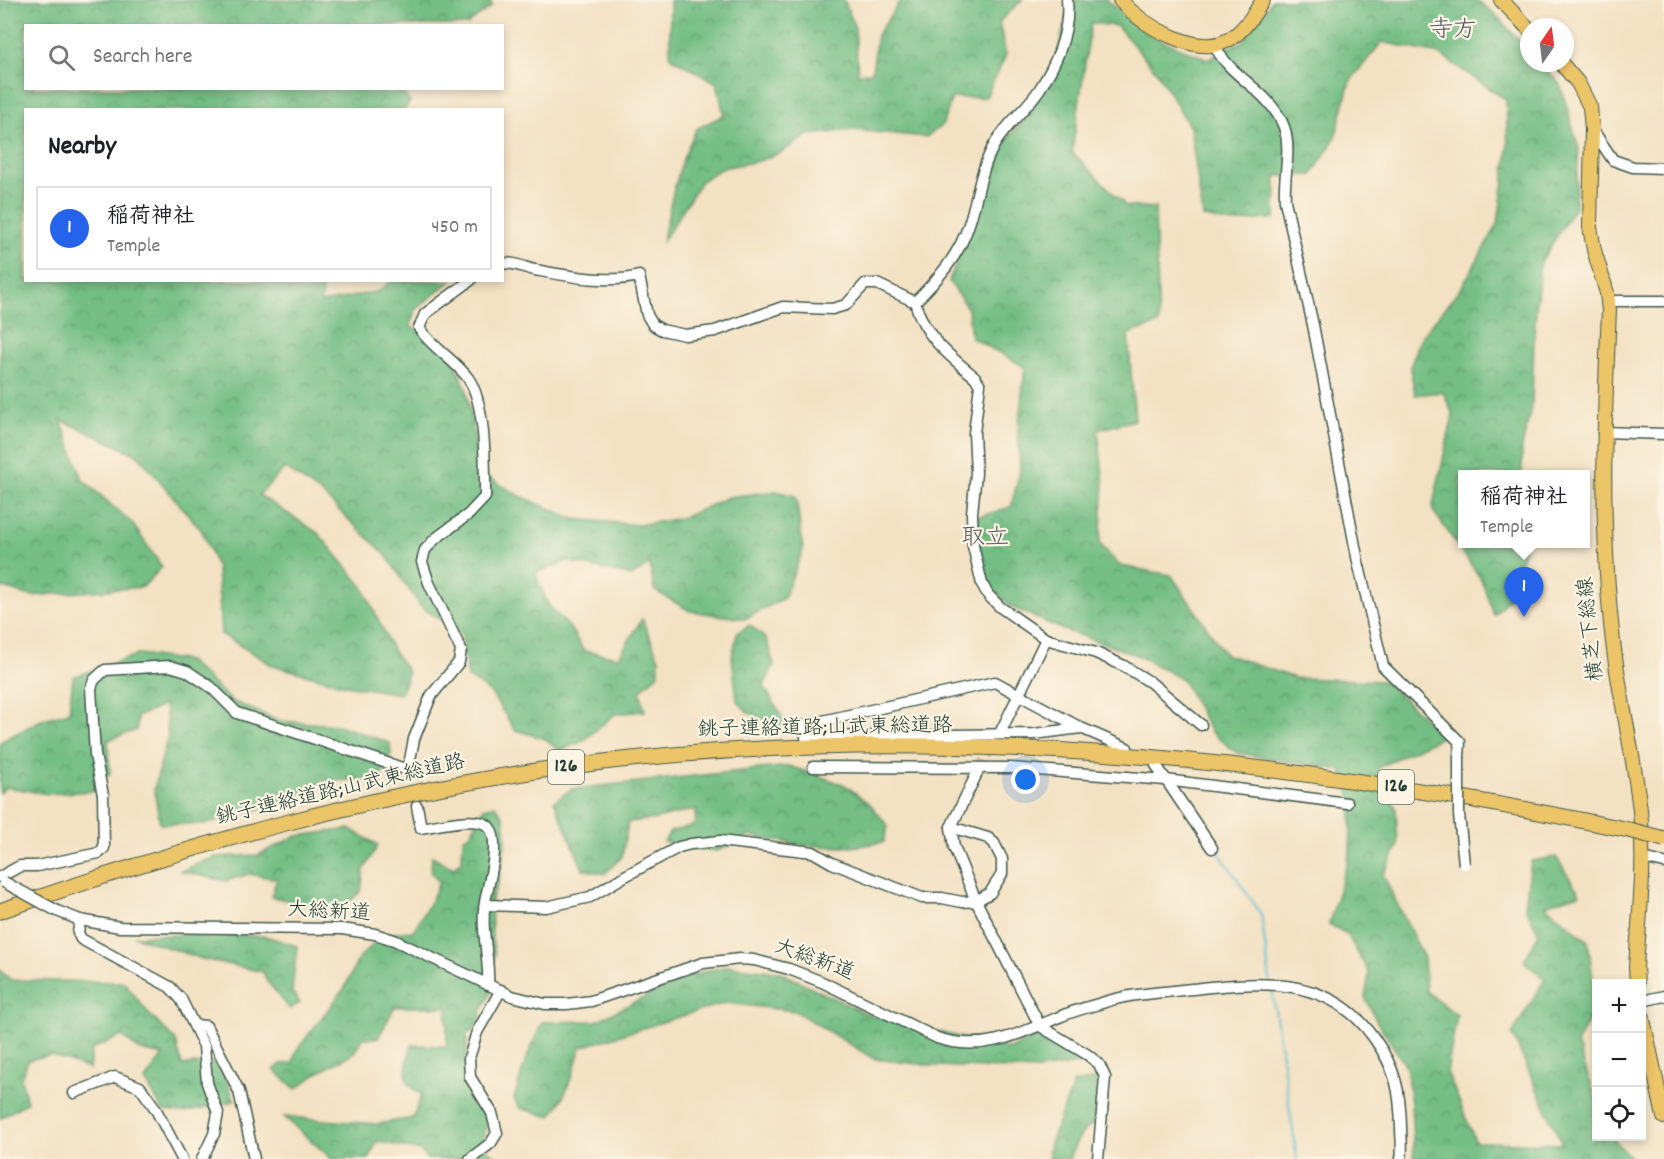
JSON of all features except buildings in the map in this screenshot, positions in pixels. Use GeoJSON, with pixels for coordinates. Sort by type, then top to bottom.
{"type":"FeatureCollection","features":[{"type":"Feature","properties":{"kind":"highway","name":"銚子連絡道路;山武東総道路"},"geometry":{"type":"LineString","coordinates":[[0,911],[108,874],[305,817],[394,796],[568,766],[722,750],[864,746],[1039,750],[1335,777],[1531,810],[1664,839]]}},
{"type":"Feature","properties":{"kind":"main road"},"geometry":{"type":"LineString","coordinates":[[1120,0],[1145,24],[1187,43],[1215,46],[1246,27],[1263,0]]}},
{"type":"Feature","properties":{"kind":"main road"},"geometry":{"type":"LineString","coordinates":[[1501,0],[1520,20]]}},
{"type":"Feature","properties":{"kind":"main road","name":"横芝下総線"},"geometry":{"type":"LineString","coordinates":[[1569,72],[1578,83],[1590,107],[1592,129],[1590,227],[1594,250],[1605,281],[1608,301],[1603,432],[1605,548],[1620,697],[1635,761],[1643,858],[1637,979]]}},
{"type":"Feature","properties":{"kind":"main road"},"geometry":{"type":"LineString","coordinates":[[1645,1033],[1664,1117]]}},
{"type":"Feature","properties":{"kind":"street"},"geometry":{"type":"LineString","coordinates":[[915,302],[949,266],[969,226],[983,169],[996,142],[1039,90],[1055,61],[1064,39],[1069,17],[1067,0]]}},
{"type":"Feature","properties":{"kind":"street"},"geometry":{"type":"LineString","coordinates":[[1215,46],[1222,60],[1268,99],[1284,127],[1287,148],[1285,201],[1313,325],[1358,562],[1383,666],[1460,742],[1459,815],[1464,864]]}},
{"type":"Feature","properties":{"kind":"street"},"geometry":{"type":"LineString","coordinates":[[1592,129],[1613,160],[1633,167],[1664,168]]}},
{"type":"Feature","properties":{"kind":"street"},"geometry":{"type":"LineString","coordinates":[[504,264],[581,278],[625,280],[639,276],[647,315],[653,325],[662,330],[686,334],[715,331],[783,308],[832,309],[846,305],[865,284],[877,284],[915,302],[926,330],[933,340],[975,377],[980,385],[974,433],[976,473],[972,513],[973,546],[982,584],[988,595],[1000,607],[1046,639],[1096,653],[1124,666],[1150,682],[1201,725]]}},
{"type":"Feature","properties":{"kind":"street"},"geometry":{"type":"LineString","coordinates":[[1,880],[20,866],[37,866],[68,860],[99,853],[104,848],[103,795],[95,756],[92,688],[94,680],[105,670],[170,666],[187,671],[211,687],[237,713],[408,770],[414,739],[431,696],[459,662],[461,650],[429,583],[422,562],[425,550],[435,539],[470,514],[485,496],[481,420],[476,391],[467,376],[425,337],[419,328],[425,314],[468,282]]}},
{"type":"Feature","properties":{"kind":"street"},"geometry":{"type":"LineString","coordinates":[[1608,301],[1664,301]]}},
{"type":"Feature","properties":{"kind":"street"},"geometry":{"type":"LineString","coordinates":[[1603,432],[1664,434]]}},
{"type":"Feature","properties":{"kind":"street"},"geometry":{"type":"LineString","coordinates":[[1000,733],[1046,639]]}},
{"type":"Feature","properties":{"kind":"street"},"geometry":{"type":"LineString","coordinates":[[1081,728],[1034,734],[806,737],[805,725],[995,682],[1081,728],[1127,748]]}},
{"type":"Feature","properties":{"kind":"street"},"geometry":{"type":"LineString","coordinates":[[1156,761],[1166,780],[1212,848]]}},
{"type":"Feature","properties":{"kind":"street"},"geometry":{"type":"LineString","coordinates":[[813,767],[1011,768],[1166,780],[1347,803]]}},
{"type":"Feature","properties":{"kind":"street"},"geometry":{"type":"LineString","coordinates":[[979,769],[951,827],[954,847],[976,901],[1040,1026],[1099,1064],[1105,1077],[1098,1159]]}},
{"type":"Feature","properties":{"kind":"street"},"geometry":{"type":"LineString","coordinates":[[417,806],[421,828],[478,820],[489,826],[494,842],[493,863],[482,925],[489,968],[488,985]]}},
{"type":"Feature","properties":{"kind":"street"},"geometry":{"type":"LineString","coordinates":[[485,905],[546,907],[590,897],[678,847],[720,841],[813,852],[832,862],[922,898],[976,901],[990,892],[1002,874],[1002,859],[994,843],[988,838],[951,827]]}},
{"type":"Feature","properties":{"kind":"street"},"geometry":{"type":"LineString","coordinates":[[1643,858],[1664,863]]}},
{"type":"Feature","properties":{"kind":"street","name":"大総新道"},"geometry":{"type":"LineString","coordinates":[[1,880],[57,911],[80,920],[120,927],[342,929],[375,933],[512,996],[545,1004],[591,1001],[704,963],[740,959],[754,960],[816,979],[951,1042],[997,1042],[1061,1016],[1106,1001],[1134,996],[1247,984],[1291,986],[1326,996],[1349,1011],[1368,1028],[1385,1053],[1397,1081],[1401,1159]]}},
{"type":"Feature","properties":{"kind":"street"},"geometry":{"type":"LineString","coordinates":[[80,920],[78,933],[81,939],[170,987],[181,999],[204,1046],[207,1083],[218,1113],[214,1134],[202,1159]]}},
{"type":"Feature","properties":{"kind":"street"},"geometry":{"type":"LineString","coordinates":[[470,1159],[491,1143],[497,1133],[492,1113],[470,1077],[470,1058],[477,1032],[501,990]]}},
{"type":"Feature","properties":{"kind":"street"},"geometry":{"type":"LineString","coordinates":[[1646,1000],[1664,996]]}},
{"type":"Feature","properties":{"kind":"street"},"geometry":{"type":"LineString","coordinates":[[194,1025],[206,1026],[238,1091],[254,1159]]}},
{"type":"Feature","properties":{"kind":"street"},"geometry":{"type":"LineString","coordinates":[[74,1093],[115,1077],[140,1087],[155,1108],[182,1159]]}},
{"type":"Feature","properties":{"kind":"green space"},"geometry":{"type":"Polygon","coordinates":[[[0,0],[490,0],[492,6],[468,24],[24,24],[24,90],[401,90],[410,102],[406,108],[24,108],[24,282],[323,282],[321,303],[379,291],[390,282],[450,282],[416,309],[410,326],[448,346],[466,388],[474,432],[477,471],[518,495],[574,519],[638,525],[683,518],[728,497],[776,491],[796,496],[803,550],[784,598],[745,619],[690,611],[654,590],[650,564],[632,576],[567,561],[535,573],[548,605],[570,628],[584,651],[619,657],[642,619],[659,659],[659,673],[640,691],[645,711],[615,714],[583,741],[559,751],[546,739],[515,730],[491,693],[468,677],[461,633],[421,607],[385,554],[322,494],[285,468],[259,495],[318,533],[363,587],[392,649],[408,672],[401,694],[345,685],[272,665],[221,634],[217,568],[202,531],[138,455],[61,420],[83,480],[132,523],[162,567],[143,587],[31,596],[0,587],[0,0]]]}},
{"type":"Feature","properties":{"kind":"green space"},"geometry":{"type":"Polygon","coordinates":[[[670,0],[844,0],[855,28],[858,74],[872,72],[877,35],[901,0],[1022,0],[999,22],[1006,55],[986,97],[952,98],[942,126],[926,137],[853,130],[808,135],[780,153],[759,161],[722,168],[701,181],[662,243],[674,189],[683,159],[696,129],[724,115],[717,83],[670,57],[670,0]]]}},
{"type":"Feature","properties":{"kind":"green space"},"geometry":{"type":"Polygon","coordinates":[[[1071,0],[1107,0],[1154,37],[1207,59],[1244,40],[1272,0],[1477,0],[1495,14],[1520,41],[1520,72],[1549,72],[1560,84],[1579,149],[1575,207],[1540,263],[1534,335],[1532,405],[1522,447],[1522,470],[1458,470],[1458,546],[1432,509],[1453,415],[1443,392],[1415,395],[1410,367],[1422,336],[1461,288],[1498,224],[1508,149],[1506,100],[1439,54],[1382,42],[1350,81],[1335,138],[1312,175],[1276,176],[1275,218],[1232,223],[1203,217],[1190,127],[1157,72],[1117,26],[1091,23],[1072,152],[1126,206],[1155,208],[1159,324],[1128,334],[1135,420],[1098,430],[1104,484],[1100,544],[1120,566],[1171,575],[1225,654],[1295,678],[1385,681],[1443,736],[1377,768],[1396,808],[1398,846],[1383,875],[1424,958],[1426,991],[1457,1015],[1447,1072],[1476,1142],[1562,1144],[1512,1034],[1545,979],[1524,961],[1539,933],[1525,907],[1531,861],[1556,857],[1580,894],[1545,905],[1588,941],[1593,979],[1592,1015],[1577,1043],[1592,1087],[1592,1141],[1615,1141],[1632,1159],[1414,1159],[1406,1066],[1377,1022],[1365,997],[1369,973],[1347,934],[1329,924],[1350,853],[1352,801],[1341,770],[1237,753],[1211,732],[1182,679],[1137,655],[1064,630],[1011,607],[993,589],[981,562],[977,517],[1011,507],[1020,471],[1018,431],[1025,367],[971,337],[968,309],[949,281],[1002,143],[1027,118],[1055,61],[1071,0]]]}},
{"type":"Feature","properties":{"kind":"green space"},"geometry":{"type":"Polygon","coordinates":[[[1459,548],[1525,548],[1511,596],[1494,615],[1481,579],[1459,548]]]}},
{"type":"Feature","properties":{"kind":"green space"},"geometry":{"type":"Polygon","coordinates":[[[750,625],[766,639],[774,665],[764,686],[783,719],[782,727],[747,712],[737,700],[732,657],[737,633],[750,625]]]}},
{"type":"Feature","properties":{"kind":"green space"},"geometry":{"type":"Polygon","coordinates":[[[139,654],[188,661],[232,701],[279,721],[338,725],[390,743],[391,754],[379,779],[322,781],[285,802],[206,824],[160,824],[154,789],[168,735],[165,705],[137,717],[137,730],[108,740],[110,773],[92,791],[48,794],[6,787],[0,793],[0,742],[43,719],[69,712],[73,677],[139,654]]]}},
{"type":"Feature","properties":{"kind":"green space"},"geometry":{"type":"Polygon","coordinates":[[[789,766],[845,785],[870,804],[888,826],[884,842],[852,847],[808,846],[749,836],[718,851],[664,842],[670,832],[695,825],[696,809],[656,819],[628,822],[622,857],[605,874],[583,869],[554,801],[572,789],[789,766]]]}},
{"type":"Feature","properties":{"kind":"green space"},"geometry":{"type":"Polygon","coordinates":[[[495,805],[504,818],[506,839],[498,884],[491,900],[492,939],[495,953],[490,995],[481,1012],[479,1024],[467,1034],[466,1078],[481,1103],[487,1123],[482,1147],[502,1159],[427,1159],[421,1151],[377,1141],[369,1159],[332,1159],[284,1117],[377,1124],[413,1118],[422,1094],[415,1090],[407,1080],[406,1067],[412,1045],[447,1046],[447,1007],[395,1007],[378,1038],[363,1038],[353,1054],[319,1072],[296,1089],[274,1070],[281,1064],[293,1063],[296,1051],[344,989],[359,958],[376,942],[395,933],[413,931],[439,882],[431,872],[432,856],[453,868],[462,861],[463,839],[471,833],[484,808],[495,805]]]}},
{"type":"Feature","properties":{"kind":"green space"},"geometry":{"type":"Polygon","coordinates":[[[350,829],[378,845],[364,870],[361,891],[340,911],[271,897],[277,879],[249,874],[226,881],[180,871],[215,857],[258,855],[297,836],[350,829]]]}},
{"type":"Feature","properties":{"kind":"green space"},"geometry":{"type":"Polygon","coordinates":[[[193,934],[265,936],[297,946],[292,992],[300,1003],[290,1009],[267,981],[263,972],[202,959],[134,936],[193,934]]]}},
{"type":"Feature","properties":{"kind":"green space"},"geometry":{"type":"Polygon","coordinates":[[[728,966],[780,972],[869,1015],[1009,1049],[1045,1034],[1090,1062],[1039,1070],[937,1066],[874,1059],[795,1011],[725,1003],[581,1047],[565,1093],[550,1117],[520,1108],[514,1099],[525,1062],[542,1022],[596,1021],[690,975],[728,966]]]}},
{"type":"Feature","properties":{"kind":"green space"},"geometry":{"type":"Polygon","coordinates":[[[0,970],[11,980],[124,982],[150,1015],[176,1041],[182,1065],[215,1063],[223,1072],[235,1101],[184,1113],[163,1111],[145,1080],[163,1055],[139,1050],[122,1036],[92,1049],[89,1069],[51,1055],[28,1060],[21,1079],[27,1102],[0,1119],[0,970]]]}},
{"type":"Feature","properties":{"kind":"green space"},"geometry":{"type":"Polygon","coordinates":[[[1098,1079],[1093,1124],[1078,1139],[1071,1159],[1048,1159],[1050,1143],[1074,1083],[1098,1079]]]}},
{"type":"Feature","properties":{"kind":"waterway"},"geometry":{"type":"LineString","coordinates":[[1216,848],[1261,914],[1270,981]]}},
{"type":"Feature","properties":{"kind":"waterway"},"geometry":{"type":"LineString","coordinates":[[1272,989],[1297,1159]]}},
{"type":"Feature","properties":{"kind":"tunnel"},"geometry":{"type":"LineString","coordinates":[[979,769],[994,744]]}},
{"type":"Feature","properties":{"kind":"tunnel"},"geometry":{"type":"LineString","coordinates":[[408,770],[416,800]]}},
{"type":"Feature","properties":{"kind":"place","name":"稲荷神社"},"geometry":{"type":"Point","coordinates":[1524,617]}},
{"type":"Feature","properties":{"kind":"district","name":"寺方"},"geometry":{"type":"Point","coordinates":[1453,31]}},
{"type":"Feature","properties":{"kind":"district","name":"取立"},"geometry":{"type":"Point","coordinates":[985,539]}}]}
